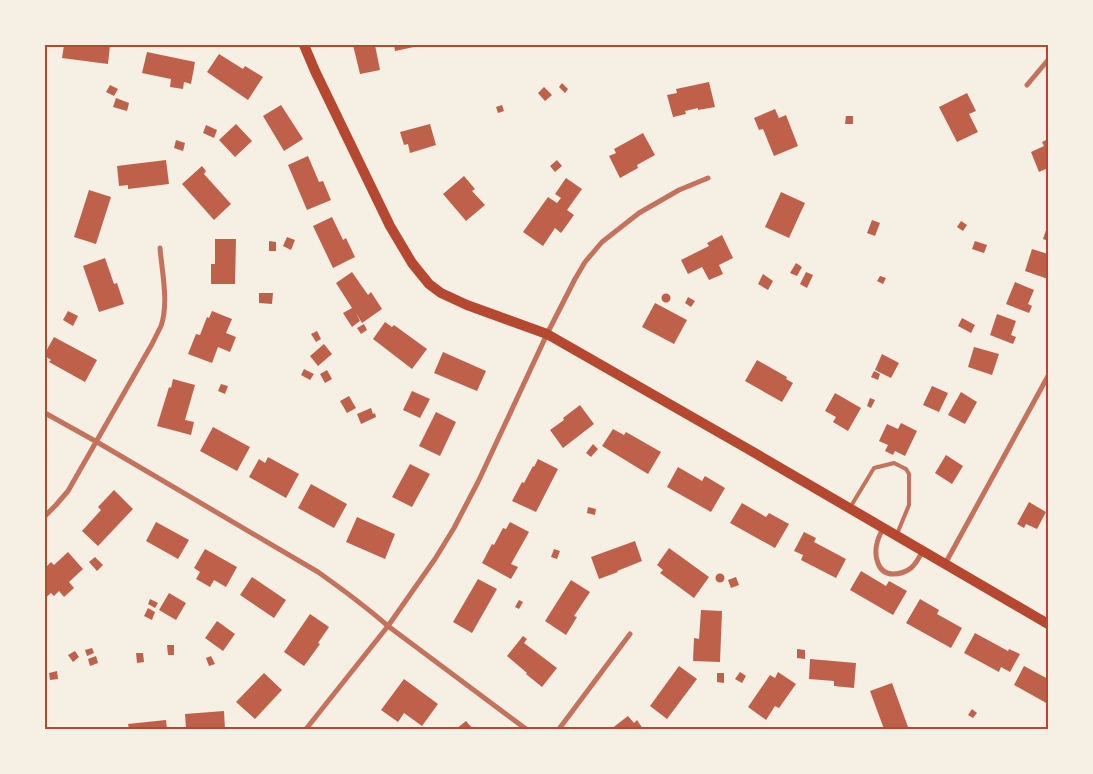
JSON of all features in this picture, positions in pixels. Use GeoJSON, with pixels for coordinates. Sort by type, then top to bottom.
{"type":"FeatureCollection","features":[{"type":"Feature","properties":{"kind":"main road"},"geometry":{"type":"LineString","coordinates":[[304,45],[390,226],[412,263],[429,284],[441,293],[467,305],[548,334],[1048,624]]}},
{"type":"Feature","properties":{"kind":"street"},"geometry":{"type":"LineString","coordinates":[[1027,85],[1048,60]]}},
{"type":"Feature","properties":{"kind":"street"},"geometry":{"type":"LineString","coordinates":[[306,729],[388,626],[435,559],[454,528],[585,262],[602,242],[640,213],[679,190],[708,178]]}},
{"type":"Feature","properties":{"kind":"street"},"geometry":{"type":"LineString","coordinates":[[45,516],[68,491],[160,327],[164,301],[160,248]]}},
{"type":"Feature","properties":{"kind":"street"},"geometry":{"type":"LineString","coordinates":[[945,564],[1048,376]]}},
{"type":"Feature","properties":{"kind":"street"},"geometry":{"type":"LineString","coordinates":[[45,413],[318,572],[346,591],[388,626],[526,729]]}},
{"type":"Feature","properties":{"kind":"street"},"geometry":{"type":"LineString","coordinates":[[883,528],[877,542],[876,552],[881,569],[888,574],[904,572],[912,567],[923,551]]}},
{"type":"Feature","properties":{"kind":"street"},"geometry":{"type":"LineString","coordinates":[[559,729],[630,634]]}},
{"type":"Feature","properties":{"kind":"lane"},"geometry":{"type":"LineString","coordinates":[[849,508],[874,468],[894,463],[906,470],[909,474],[909,505],[896,536]]}},
{"type":"Feature","properties":{"kind":"building"},"geometry":{"type":"Polygon","coordinates":[[[64,45],[110,45],[108,64],[62,58],[64,45]]]}},
{"type":"Feature","properties":{"kind":"building"},"geometry":{"type":"Polygon","coordinates":[[[353,45],[375,45],[380,70],[360,74],[353,45]]]}},
{"type":"Feature","properties":{"kind":"building"},"geometry":{"type":"Polygon","coordinates":[[[394,45],[414,45],[414,47],[395,51],[394,45]]]}},
{"type":"Feature","properties":{"kind":"building"},"geometry":{"type":"Polygon","coordinates":[[[147,52],[195,62],[191,84],[184,82],[183,89],[170,87],[171,79],[142,73],[147,52]]]}},
{"type":"Feature","properties":{"kind":"building"},"geometry":{"type":"Polygon","coordinates":[[[219,54],[243,69],[245,66],[263,77],[248,100],[207,72],[219,54]]]}},
{"type":"Feature","properties":{"kind":"building"},"geometry":{"type":"Polygon","coordinates":[[[709,82],[715,107],[685,111],[686,114],[673,117],[667,95],[677,93],[676,89],[709,82]]]}},
{"type":"Feature","properties":{"kind":"building"},"geometry":{"type":"Polygon","coordinates":[[[562,83],[568,89],[565,93],[559,87],[562,83]]]}},
{"type":"Feature","properties":{"kind":"building"},"geometry":{"type":"Polygon","coordinates":[[[110,85],[118,89],[114,96],[106,92],[110,85]]]}},
{"type":"Feature","properties":{"kind":"building"},"geometry":{"type":"Polygon","coordinates":[[[544,87],[552,95],[545,101],[538,93],[544,87]]]}},
{"type":"Feature","properties":{"kind":"building"},"geometry":{"type":"Polygon","coordinates":[[[967,93],[976,111],[969,114],[978,132],[957,142],[939,107],[967,93]]]}},
{"type":"Feature","properties":{"kind":"building"},"geometry":{"type":"Polygon","coordinates":[[[116,98],[129,103],[127,111],[113,107],[116,98]]]}},
{"type":"Feature","properties":{"kind":"building"},"geometry":{"type":"Polygon","coordinates":[[[281,105],[303,139],[284,151],[263,116],[281,105]]]}},
{"type":"Feature","properties":{"kind":"building"},"geometry":{"type":"Polygon","coordinates":[[[502,105],[504,111],[498,113],[496,107],[502,105]]]}},
{"type":"Feature","properties":{"kind":"building"},"geometry":{"type":"Polygon","coordinates":[[[775,109],[779,118],[786,115],[798,146],[774,156],[763,129],[759,130],[754,118],[775,109]]]}},
{"type":"Feature","properties":{"kind":"building"},"geometry":{"type":"Polygon","coordinates":[[[846,116],[853,116],[853,124],[845,124],[846,116]]]}},
{"type":"Feature","properties":{"kind":"building"},"geometry":{"type":"Polygon","coordinates":[[[236,124],[252,141],[235,157],[219,140],[236,124]]]}},
{"type":"Feature","properties":{"kind":"building"},"geometry":{"type":"Polygon","coordinates":[[[430,124],[436,145],[410,153],[408,144],[404,145],[400,132],[430,124]]]}},
{"type":"Feature","properties":{"kind":"building"},"geometry":{"type":"Polygon","coordinates":[[[206,125],[217,130],[214,138],[203,133],[206,125]]]}},
{"type":"Feature","properties":{"kind":"building"},"geometry":{"type":"Polygon","coordinates":[[[643,133],[655,155],[637,165],[638,168],[620,178],[609,156],[616,153],[614,149],[643,133]]]}},
{"type":"Feature","properties":{"kind":"building"},"geometry":{"type":"Polygon","coordinates":[[[1048,139],[1048,168],[1039,172],[1031,152],[1044,146],[1042,142],[1048,139]]]}},
{"type":"Feature","properties":{"kind":"building"},"geometry":{"type":"Polygon","coordinates":[[[176,140],[185,143],[183,151],[174,148],[176,140]]]}},
{"type":"Feature","properties":{"kind":"building"},"geometry":{"type":"Polygon","coordinates":[[[308,156],[319,182],[323,181],[331,200],[307,210],[288,165],[308,156]]]}},
{"type":"Feature","properties":{"kind":"building"},"geometry":{"type":"Polygon","coordinates":[[[166,160],[169,184],[128,189],[128,185],[119,186],[117,166],[166,160]]]}},
{"type":"Feature","properties":{"kind":"building"},"geometry":{"type":"Polygon","coordinates":[[[557,160],[562,166],[555,172],[550,166],[557,160]]]}},
{"type":"Feature","properties":{"kind":"building"},"geometry":{"type":"Polygon","coordinates":[[[202,166],[206,171],[204,174],[231,204],[214,220],[182,184],[202,166]]]}},
{"type":"Feature","properties":{"kind":"building"},"geometry":{"type":"Polygon","coordinates":[[[464,176],[475,189],[472,191],[485,205],[466,221],[443,194],[464,176]]]}},
{"type":"Feature","properties":{"kind":"building"},"geometry":{"type":"Polygon","coordinates":[[[566,178],[582,189],[567,210],[574,215],[561,233],[555,228],[543,246],[523,232],[548,197],[557,203],[561,198],[555,194],[566,178]]]}},
{"type":"Feature","properties":{"kind":"building"},"geometry":{"type":"Polygon","coordinates":[[[89,190],[111,197],[96,244],[74,237],[89,190]]]}},
{"type":"Feature","properties":{"kind":"building"},"geometry":{"type":"Polygon","coordinates":[[[781,192],[805,203],[789,238],[765,227],[781,192]]]}},
{"type":"Feature","properties":{"kind":"building"},"geometry":{"type":"Polygon","coordinates":[[[332,217],[343,240],[346,238],[355,257],[333,268],[313,226],[332,217]]]}},
{"type":"Feature","properties":{"kind":"building"},"geometry":{"type":"Polygon","coordinates":[[[872,220],[880,223],[875,236],[867,233],[872,220]]]}},
{"type":"Feature","properties":{"kind":"building"},"geometry":{"type":"Polygon","coordinates":[[[961,221],[967,225],[963,231],[957,227],[961,221]]]}},
{"type":"Feature","properties":{"kind":"building"},"geometry":{"type":"Polygon","coordinates":[[[1048,224],[1048,241],[1043,239],[1048,224]]]}},
{"type":"Feature","properties":{"kind":"building"},"geometry":{"type":"Polygon","coordinates":[[[722,235],[733,258],[719,265],[723,274],[709,280],[702,267],[688,274],[681,260],[709,246],[707,243],[722,235]]]}},
{"type":"Feature","properties":{"kind":"building"},"geometry":{"type":"Polygon","coordinates":[[[287,237],[295,240],[291,250],[283,246],[287,237]]]}},
{"type":"Feature","properties":{"kind":"building"},"geometry":{"type":"Polygon","coordinates":[[[215,239],[236,239],[235,284],[211,284],[211,264],[215,264],[215,239]]]}},
{"type":"Feature","properties":{"kind":"building"},"geometry":{"type":"Polygon","coordinates":[[[269,241],[276,242],[276,251],[269,251],[269,241]]]}},
{"type":"Feature","properties":{"kind":"building"},"geometry":{"type":"Polygon","coordinates":[[[975,241],[987,245],[984,253],[972,249],[975,241]]]}},
{"type":"Feature","properties":{"kind":"building"},"geometry":{"type":"Polygon","coordinates":[[[1032,249],[1048,254],[1048,279],[1025,271],[1032,249]]]}},
{"type":"Feature","properties":{"kind":"building"},"geometry":{"type":"Polygon","coordinates":[[[105,258],[114,284],[117,283],[124,304],[99,312],[83,266],[105,258]]]}},
{"type":"Feature","properties":{"kind":"building"},"geometry":{"type":"Polygon","coordinates":[[[796,263],[802,267],[797,276],[790,273],[796,263]]]}},
{"type":"Feature","properties":{"kind":"building"},"geometry":{"type":"Polygon","coordinates":[[[352,272],[368,295],[371,292],[382,309],[362,323],[356,313],[360,321],[352,327],[343,313],[352,308],[336,283],[352,272]]]}},
{"type":"Feature","properties":{"kind":"building"},"geometry":{"type":"Polygon","coordinates":[[[806,272],[813,275],[807,288],[800,284],[806,272]]]}},
{"type":"Feature","properties":{"kind":"building"},"geometry":{"type":"Polygon","coordinates":[[[763,274],[773,281],[768,290],[758,284],[763,274]]]}},
{"type":"Feature","properties":{"kind":"building"},"geometry":{"type":"Polygon","coordinates":[[[880,276],[886,278],[883,284],[877,281],[880,276]]]}},
{"type":"Feature","properties":{"kind":"building"},"geometry":{"type":"Polygon","coordinates":[[[1015,282],[1034,290],[1028,304],[1032,306],[1029,313],[1006,304],[1015,282]]]}},
{"type":"Feature","properties":{"kind":"building"},"geometry":{"type":"Polygon","coordinates":[[[259,293],[273,293],[272,304],[259,303],[259,293]]]}},
{"type":"Feature","properties":{"kind":"building"},"geometry":{"type":"Polygon","coordinates":[[[666,294],[670,298],[666,302],[662,298],[666,294]]]}},
{"type":"Feature","properties":{"kind":"building"},"geometry":{"type":"Polygon","coordinates":[[[688,297],[695,301],[691,307],[685,303],[688,297]]]}},
{"type":"Feature","properties":{"kind":"building"},"geometry":{"type":"Polygon","coordinates":[[[655,303],[687,320],[674,344],[642,327],[655,303]]]}},
{"type":"Feature","properties":{"kind":"building"},"geometry":{"type":"Polygon","coordinates":[[[68,311],[78,316],[73,326],[63,320],[68,311]]]}},
{"type":"Feature","properties":{"kind":"building"},"geometry":{"type":"Polygon","coordinates":[[[212,311],[232,319],[226,333],[236,337],[230,352],[218,347],[212,363],[188,354],[196,334],[200,335],[207,317],[209,318],[212,311]]]}},
{"type":"Feature","properties":{"kind":"building"},"geometry":{"type":"Polygon","coordinates":[[[997,314],[1016,321],[1011,335],[1016,337],[1013,344],[990,335],[997,314]]]}},
{"type":"Feature","properties":{"kind":"building"},"geometry":{"type":"Polygon","coordinates":[[[962,318],[975,325],[971,333],[958,326],[962,318]]]}},
{"type":"Feature","properties":{"kind":"building"},"geometry":{"type":"Polygon","coordinates":[[[385,322],[392,327],[394,325],[427,349],[412,369],[373,339],[385,322]]]}},
{"type":"Feature","properties":{"kind":"building"},"geometry":{"type":"Polygon","coordinates":[[[364,324],[367,330],[361,334],[357,328],[364,324]]]}},
{"type":"Feature","properties":{"kind":"building"},"geometry":{"type":"Polygon","coordinates":[[[317,331],[321,339],[316,342],[311,334],[317,331]]]}},
{"type":"Feature","properties":{"kind":"building"},"geometry":{"type":"Polygon","coordinates":[[[54,337],[97,360],[85,382],[49,362],[51,360],[45,356],[45,353],[54,337]]]}},
{"type":"Feature","properties":{"kind":"building"},"geometry":{"type":"Polygon","coordinates":[[[324,344],[332,354],[318,366],[310,356],[324,344]]]}},
{"type":"Feature","properties":{"kind":"building"},"geometry":{"type":"Polygon","coordinates":[[[974,347],[999,354],[992,375],[968,367],[974,347]]]}},
{"type":"Feature","properties":{"kind":"building"},"geometry":{"type":"Polygon","coordinates":[[[443,352],[486,371],[477,391],[434,373],[443,352]]]}},
{"type":"Feature","properties":{"kind":"building"},"geometry":{"type":"Polygon","coordinates":[[[882,354],[899,363],[891,378],[875,370],[882,354]]]}},
{"type":"Feature","properties":{"kind":"building"},"geometry":{"type":"Polygon","coordinates":[[[757,360],[787,377],[786,379],[793,383],[782,402],[745,381],[757,360]]]}},
{"type":"Feature","properties":{"kind":"building"},"geometry":{"type":"Polygon","coordinates":[[[304,369],[314,374],[310,380],[301,375],[304,369]]]}},
{"type":"Feature","properties":{"kind":"building"},"geometry":{"type":"Polygon","coordinates":[[[327,370],[332,379],[325,383],[320,374],[327,370]]]}},
{"type":"Feature","properties":{"kind":"building"},"geometry":{"type":"Polygon","coordinates":[[[874,371],[880,374],[878,380],[871,377],[874,371]]]}},
{"type":"Feature","properties":{"kind":"building"},"geometry":{"type":"Polygon","coordinates":[[[173,379],[195,385],[185,420],[194,422],[191,435],[157,426],[173,379]]]}},
{"type":"Feature","properties":{"kind":"building"},"geometry":{"type":"Polygon","coordinates":[[[221,384],[228,386],[225,394],[218,391],[221,384]]]}},
{"type":"Feature","properties":{"kind":"building"},"geometry":{"type":"Polygon","coordinates":[[[932,386],[948,393],[939,412],[923,405],[932,386]]]}},
{"type":"Feature","properties":{"kind":"building"},"geometry":{"type":"Polygon","coordinates":[[[412,391],[430,399],[420,418],[403,410],[412,391]]]}},
{"type":"Feature","properties":{"kind":"building"},"geometry":{"type":"Polygon","coordinates":[[[961,392],[977,402],[965,424],[948,415],[961,392]]]}},
{"type":"Feature","properties":{"kind":"building"},"geometry":{"type":"Polygon","coordinates":[[[835,393],[861,408],[848,431],[833,422],[836,417],[825,411],[835,393]]]}},
{"type":"Feature","properties":{"kind":"building"},"geometry":{"type":"Polygon","coordinates":[[[349,396],[356,408],[347,413],[340,401],[349,396]]]}},
{"type":"Feature","properties":{"kind":"building"},"geometry":{"type":"Polygon","coordinates":[[[870,398],[875,400],[871,408],[867,406],[870,398]]]}},
{"type":"Feature","properties":{"kind":"building"},"geometry":{"type":"Polygon","coordinates":[[[580,405],[594,424],[563,448],[550,430],[580,405]]]}},
{"type":"Feature","properties":{"kind":"building"},"geometry":{"type":"Polygon","coordinates":[[[371,408],[376,417],[361,424],[357,414],[371,408]]]}},
{"type":"Feature","properties":{"kind":"building"},"geometry":{"type":"Polygon","coordinates":[[[436,412],[456,422],[440,456],[419,446],[436,412]]]}},
{"type":"Feature","properties":{"kind":"building"},"geometry":{"type":"Polygon","coordinates":[[[901,423],[917,431],[905,456],[895,451],[893,455],[885,451],[888,445],[879,441],[887,424],[898,429],[901,423]]]}},
{"type":"Feature","properties":{"kind":"building"},"geometry":{"type":"Polygon","coordinates":[[[213,427],[250,447],[237,471],[200,451],[213,427]]]}},
{"type":"Feature","properties":{"kind":"building"},"geometry":{"type":"Polygon","coordinates":[[[613,429],[624,435],[626,432],[661,452],[648,474],[602,446],[613,429]]]}},
{"type":"Feature","properties":{"kind":"building"},"geometry":{"type":"Polygon","coordinates":[[[593,444],[598,449],[591,457],[586,453],[593,444]]]}},
{"type":"Feature","properties":{"kind":"building"},"geometry":{"type":"Polygon","coordinates":[[[946,455],[963,466],[952,484],[935,473],[946,455]]]}},
{"type":"Feature","properties":{"kind":"building"},"geometry":{"type":"Polygon","coordinates":[[[268,457],[299,474],[286,498],[249,477],[259,459],[265,463],[268,457]]]}},
{"type":"Feature","properties":{"kind":"building"},"geometry":{"type":"Polygon","coordinates":[[[538,459],[558,469],[536,512],[512,501],[538,459]]]}},
{"type":"Feature","properties":{"kind":"building"},"geometry":{"type":"Polygon","coordinates":[[[410,464],[430,474],[412,507],[392,497],[410,464]]]}},
{"type":"Feature","properties":{"kind":"building"},"geometry":{"type":"Polygon","coordinates":[[[678,467],[702,481],[705,476],[725,488],[711,512],[667,487],[678,467]]]}},
{"type":"Feature","properties":{"kind":"building"},"geometry":{"type":"Polygon","coordinates":[[[311,484],[347,504],[334,528],[298,508],[311,484]]]}},
{"type":"Feature","properties":{"kind":"building"},"geometry":{"type":"Polygon","coordinates":[[[114,490],[133,509],[98,546],[82,531],[101,510],[98,507],[114,490]]]}},
{"type":"Feature","properties":{"kind":"building"},"geometry":{"type":"Polygon","coordinates":[[[1029,502],[1046,512],[1037,529],[1026,524],[1024,528],[1017,524],[1029,502]]]}},
{"type":"Feature","properties":{"kind":"building"},"geometry":{"type":"Polygon","coordinates":[[[742,503],[766,517],[769,513],[789,524],[775,548],[730,523],[742,503]]]}},
{"type":"Feature","properties":{"kind":"building"},"geometry":{"type":"Polygon","coordinates":[[[588,507],[596,509],[595,515],[587,513],[588,507]]]}},
{"type":"Feature","properties":{"kind":"building"},"geometry":{"type":"Polygon","coordinates":[[[357,517],[395,534],[385,559],[346,542],[357,517]]]}},
{"type":"Feature","properties":{"kind":"building"},"geometry":{"type":"Polygon","coordinates":[[[156,522],[189,540],[178,559],[146,541],[156,522]]]}},
{"type":"Feature","properties":{"kind":"building"},"geometry":{"type":"Polygon","coordinates":[[[510,522],[529,532],[511,564],[518,567],[511,579],[482,563],[492,544],[494,545],[503,528],[506,529],[510,522]]]}},
{"type":"Feature","properties":{"kind":"building"},"geometry":{"type":"Polygon","coordinates":[[[804,532],[816,538],[814,542],[846,559],[836,578],[801,560],[803,555],[794,551],[804,532]]]}},
{"type":"Feature","properties":{"kind":"building"},"geometry":{"type":"Polygon","coordinates":[[[635,541],[642,561],[599,579],[591,557],[635,541]]]}},
{"type":"Feature","properties":{"kind":"building"},"geometry":{"type":"Polygon","coordinates":[[[669,548],[709,577],[694,598],[660,573],[663,570],[657,565],[669,548]]]}},
{"type":"Feature","properties":{"kind":"building"},"geometry":{"type":"Polygon","coordinates":[[[205,549],[237,567],[226,587],[214,580],[210,587],[196,579],[200,572],[194,568],[205,549]]]}},
{"type":"Feature","properties":{"kind":"building"},"geometry":{"type":"Polygon","coordinates":[[[554,549],[560,551],[557,559],[551,557],[554,549]]]}},
{"type":"Feature","properties":{"kind":"building"},"geometry":{"type":"Polygon","coordinates":[[[68,552],[83,569],[69,582],[74,588],[64,597],[59,591],[54,596],[51,593],[45,598],[45,568],[51,562],[54,565],[68,552]]]}},
{"type":"Feature","properties":{"kind":"building"},"geometry":{"type":"Polygon","coordinates":[[[95,557],[103,565],[97,571],[89,562],[95,557]]]}},
{"type":"Feature","properties":{"kind":"building"},"geometry":{"type":"Polygon","coordinates":[[[861,571],[886,586],[889,581],[907,591],[893,615],[850,590],[861,571]]]}},
{"type":"Feature","properties":{"kind":"building"},"geometry":{"type":"Polygon","coordinates":[[[720,573],[725,578],[720,583],[715,578],[720,573]]]}},
{"type":"Feature","properties":{"kind":"building"},"geometry":{"type":"Polygon","coordinates":[[[252,577],[286,600],[274,618],[240,595],[252,577]]]}},
{"type":"Feature","properties":{"kind":"building"},"geometry":{"type":"Polygon","coordinates":[[[736,577],[739,585],[731,588],[728,580],[736,577]]]}},
{"type":"Feature","properties":{"kind":"building"},"geometry":{"type":"Polygon","coordinates":[[[478,579],[497,589],[472,633],[453,622],[478,579]]]}},
{"type":"Feature","properties":{"kind":"building"},"geometry":{"type":"Polygon","coordinates":[[[571,580],[590,592],[574,616],[577,617],[566,635],[545,621],[571,580]]]}},
{"type":"Feature","properties":{"kind":"building"},"geometry":{"type":"Polygon","coordinates":[[[169,593],[186,603],[176,620],[159,610],[169,593]]]}},
{"type":"Feature","properties":{"kind":"building"},"geometry":{"type":"Polygon","coordinates":[[[150,599],[158,603],[155,608],[148,604],[150,599]]]}},
{"type":"Feature","properties":{"kind":"building"},"geometry":{"type":"Polygon","coordinates":[[[920,599],[939,610],[937,614],[962,628],[951,648],[906,623],[920,599]]]}},
{"type":"Feature","properties":{"kind":"building"},"geometry":{"type":"Polygon","coordinates":[[[519,600],[523,602],[519,609],[515,607],[519,600]]]}},
{"type":"Feature","properties":{"kind":"building"},"geometry":{"type":"Polygon","coordinates":[[[148,608],[155,612],[152,620],[144,616],[148,608]]]}},
{"type":"Feature","properties":{"kind":"building"},"geometry":{"type":"Polygon","coordinates":[[[701,610],[722,611],[720,662],[693,661],[694,638],[699,639],[701,610]]]}},
{"type":"Feature","properties":{"kind":"building"},"geometry":{"type":"Polygon","coordinates":[[[310,614],[329,627],[318,643],[320,644],[304,666],[284,652],[310,614]]]}},
{"type":"Feature","properties":{"kind":"building"},"geometry":{"type":"Polygon","coordinates":[[[217,621],[235,634],[223,651],[205,638],[217,621]]]}},
{"type":"Feature","properties":{"kind":"building"},"geometry":{"type":"Polygon","coordinates":[[[975,633],[1008,651],[1009,649],[1020,654],[1010,672],[1001,667],[999,672],[964,653],[975,633]]]}},
{"type":"Feature","properties":{"kind":"building"},"geometry":{"type":"Polygon","coordinates":[[[523,636],[527,639],[524,643],[557,668],[542,687],[507,656],[523,636]]]}},
{"type":"Feature","properties":{"kind":"building"},"geometry":{"type":"Polygon","coordinates":[[[167,645],[174,645],[174,655],[168,655],[167,645]]]}},
{"type":"Feature","properties":{"kind":"building"},"geometry":{"type":"Polygon","coordinates":[[[92,648],[94,653],[87,656],[85,650],[92,648]]]}},
{"type":"Feature","properties":{"kind":"building"},"geometry":{"type":"Polygon","coordinates":[[[797,649],[805,650],[805,659],[797,658],[797,649]]]}},
{"type":"Feature","properties":{"kind":"building"},"geometry":{"type":"Polygon","coordinates":[[[75,651],[79,657],[73,662],[68,655],[75,651]]]}},
{"type":"Feature","properties":{"kind":"building"},"geometry":{"type":"Polygon","coordinates":[[[136,653],[143,653],[144,662],[137,663],[136,653]]]}},
{"type":"Feature","properties":{"kind":"building"},"geometry":{"type":"Polygon","coordinates":[[[96,656],[98,663],[90,666],[88,659],[96,656]]]}},
{"type":"Feature","properties":{"kind":"building"},"geometry":{"type":"Polygon","coordinates":[[[211,656],[215,664],[209,666],[206,658],[211,656]]]}},
{"type":"Feature","properties":{"kind":"building"},"geometry":{"type":"Polygon","coordinates":[[[810,659],[856,663],[854,688],[834,686],[834,681],[809,679],[810,659]]]}},
{"type":"Feature","properties":{"kind":"building"},"geometry":{"type":"Polygon","coordinates":[[[679,666],[697,679],[667,719],[650,706],[679,666]]]}},
{"type":"Feature","properties":{"kind":"building"},"geometry":{"type":"Polygon","coordinates":[[[1024,666],[1048,679],[1048,704],[1014,685],[1024,666]]]}},
{"type":"Feature","properties":{"kind":"building"},"geometry":{"type":"Polygon","coordinates":[[[57,671],[58,679],[50,680],[49,673],[57,671]]]}},
{"type":"Feature","properties":{"kind":"building"},"geometry":{"type":"Polygon","coordinates":[[[740,672],[746,676],[742,683],[735,679],[740,672]]]}},
{"type":"Feature","properties":{"kind":"building"},"geometry":{"type":"Polygon","coordinates":[[[778,672],[796,684],[779,708],[775,706],[766,720],[748,707],[770,675],[775,678],[778,672]]]}},
{"type":"Feature","properties":{"kind":"building"},"geometry":{"type":"Polygon","coordinates":[[[264,673],[282,690],[255,719],[236,702],[264,673]]]}},
{"type":"Feature","properties":{"kind":"building"},"geometry":{"type":"Polygon","coordinates":[[[717,673],[724,673],[724,683],[717,682],[717,673]]]}},
{"type":"Feature","properties":{"kind":"building"},"geometry":{"type":"Polygon","coordinates":[[[404,679],[438,704],[422,726],[404,713],[398,722],[381,710],[404,679]]]}},
{"type":"Feature","properties":{"kind":"building"},"geometry":{"type":"Polygon","coordinates":[[[892,683],[908,727],[903,729],[884,729],[870,691],[892,683]]]}},
{"type":"Feature","properties":{"kind":"building"},"geometry":{"type":"Polygon","coordinates":[[[972,709],[977,713],[973,718],[968,715],[972,709]]]}},
{"type":"Feature","properties":{"kind":"building"},"geometry":{"type":"Polygon","coordinates":[[[224,711],[225,729],[186,729],[185,714],[224,711]]]}},
{"type":"Feature","properties":{"kind":"building"},"geometry":{"type":"Polygon","coordinates":[[[628,716],[634,723],[637,720],[643,729],[611,729],[628,716]]]}},
{"type":"Feature","properties":{"kind":"building"},"geometry":{"type":"Polygon","coordinates":[[[166,720],[167,729],[129,729],[128,724],[166,720]]]}},
{"type":"Feature","properties":{"kind":"building"},"geometry":{"type":"Polygon","coordinates":[[[466,721],[473,729],[456,729],[466,721]]]}}]}
